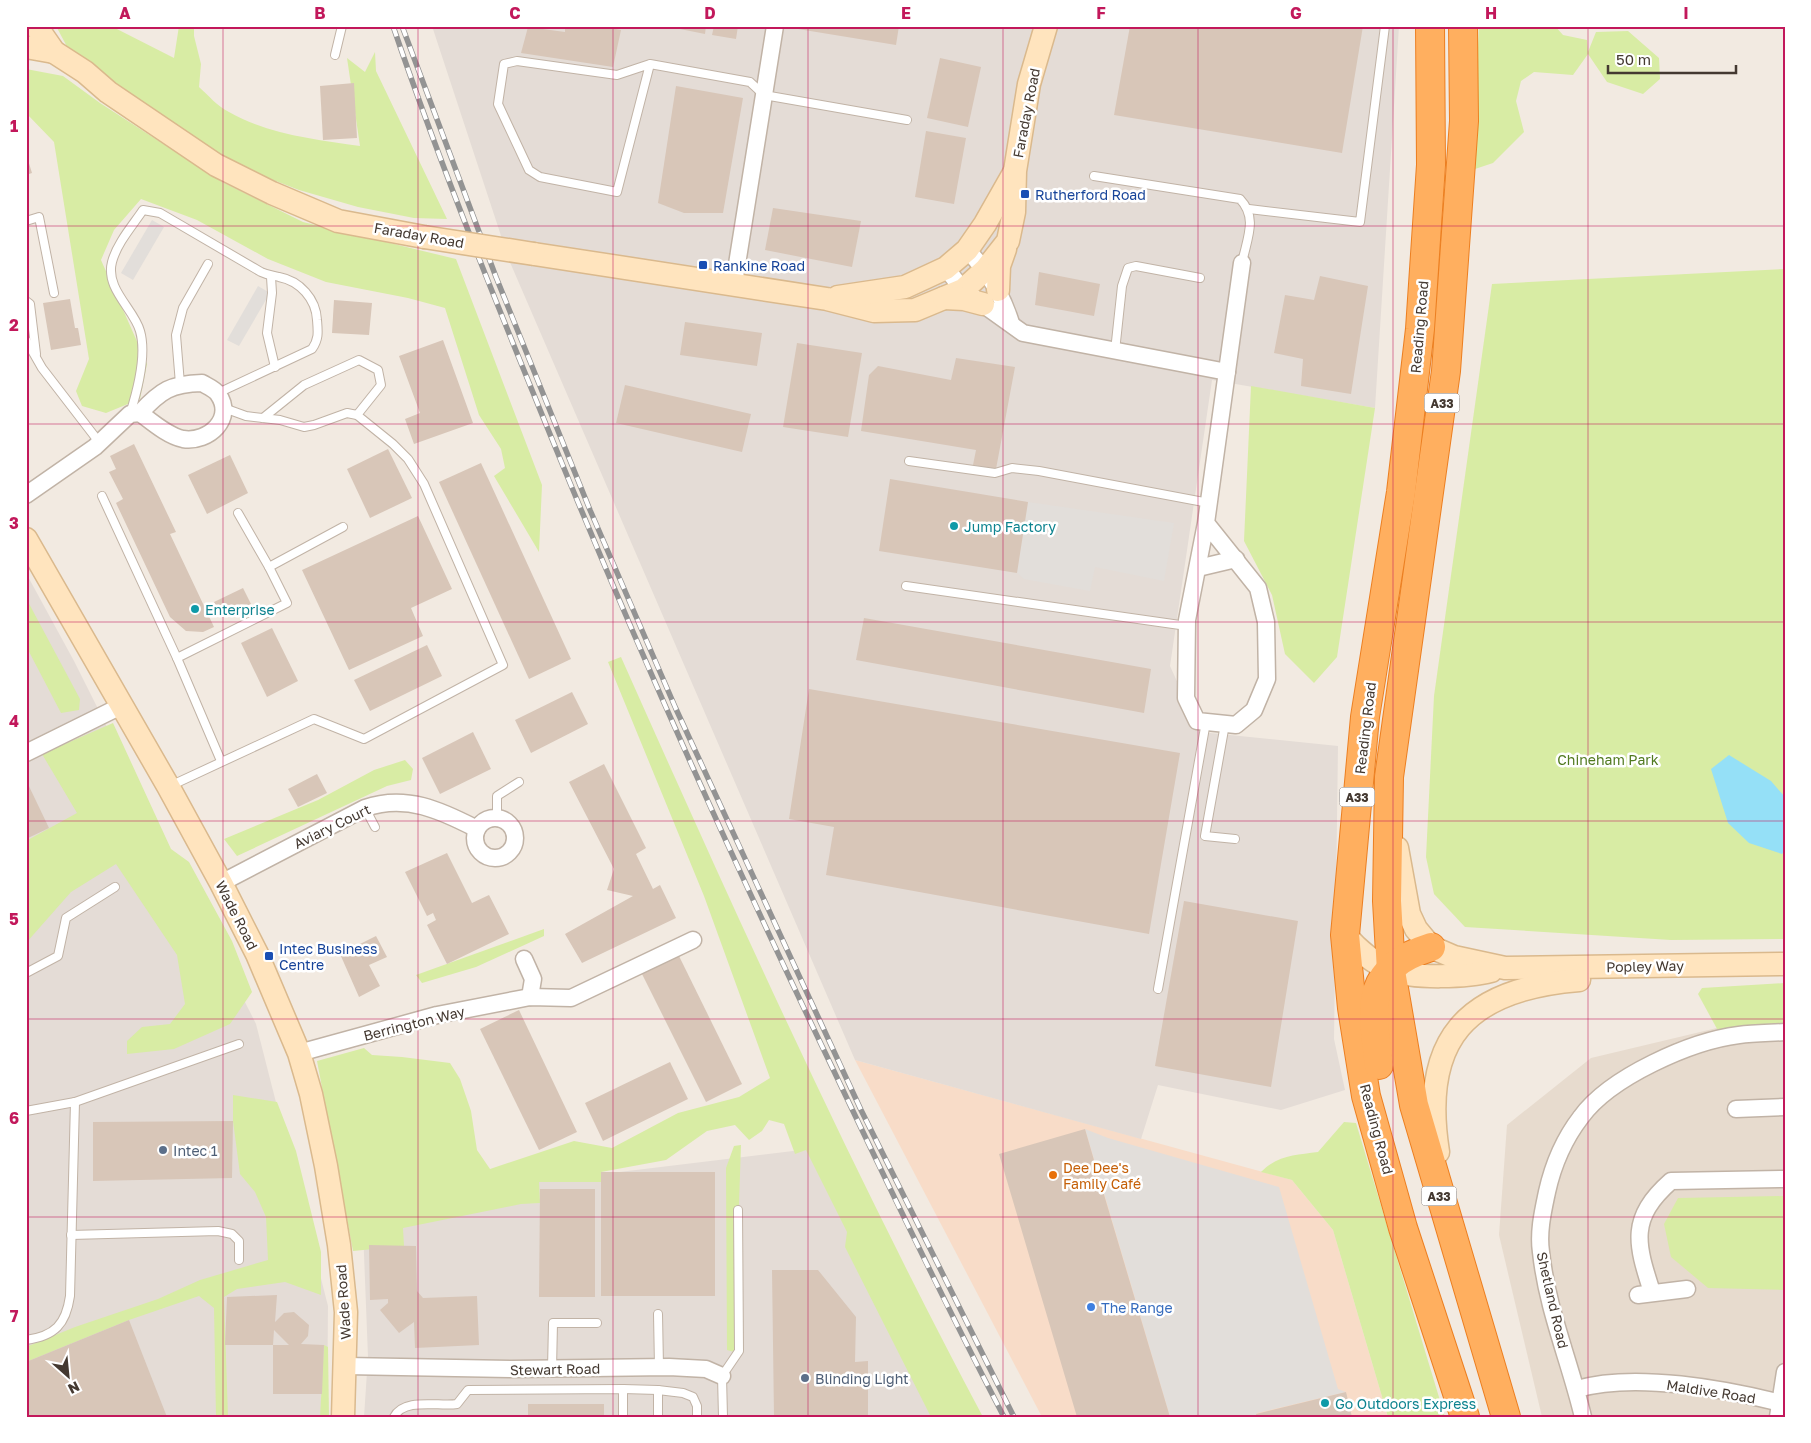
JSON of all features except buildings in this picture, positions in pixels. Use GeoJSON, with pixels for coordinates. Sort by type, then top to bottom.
{"type":"FeatureCollection","features":[{"type":"Feature","properties":{"kind":"highway","name":"Reading Road"},"geometry":{"type":"LineString","coordinates":[[1430,26],[1431,165],[1420,329],[1401,492],[1365,717],[1345,936],[1352,1008],[1366,1096],[1403,1228],[1465,1417]]}},
{"type":"Feature","properties":{"kind":"highway","name":"A33"},"geometry":{"type":"LineString","coordinates":[[1463,26],[1464,121],[1446,372],[1389,778],[1387,901],[1391,971],[1414,1105],[1442,1207],[1506,1417]]}},
{"type":"Feature","properties":{"kind":"highway","name":"A33"},"geometry":{"type":"LineString","coordinates":[[1431,947],[1403,957],[1376,989],[1373,1006],[1385,1105],[1442,1315],[1438,1338]]}},
{"type":"Feature","properties":{"kind":"street","name":"Faraday Road"},"geometry":{"type":"LineString","coordinates":[[36,26],[54,52],[122,102],[216,165],[272,193],[338,221],[424,237],[734,283],[828,299],[874,311],[915,310],[954,294],[986,269],[1008,241],[1014,212],[1015,170],[1029,84],[1046,26]]}},
{"type":"Feature","properties":{"kind":"street"},"geometry":{"type":"LineString","coordinates":[[734,283],[775,26]]}},
{"type":"Feature","properties":{"kind":"street","name":"Faraday Road"},"geometry":{"type":"LineString","coordinates":[[26,47],[54,52]]}},
{"type":"Feature","properties":{"kind":"street","name":"Faraday Road"},"geometry":{"type":"LineString","coordinates":[[828,299],[905,288],[946,268],[967,250],[985,224],[1015,170]]}},
{"type":"Feature","properties":{"kind":"street"},"geometry":{"type":"LineString","coordinates":[[990,297],[998,266],[1008,241]]}},
{"type":"Feature","properties":{"kind":"street"},"geometry":{"type":"LineString","coordinates":[[967,250],[986,269],[990,297],[1011,323],[1023,333],[1227,372]]}},
{"type":"Feature","properties":{"kind":"street"},"geometry":{"type":"LineString","coordinates":[[1206,523],[1258,588],[1266,622],[1267,679],[1254,710],[1236,725],[1197,722],[1186,698],[1187,626],[1206,523],[1242,263]]}},
{"type":"Feature","properties":{"kind":"street"},"geometry":{"type":"LineString","coordinates":[[946,268],[954,294],[964,299],[990,297]]}},
{"type":"Feature","properties":{"kind":"street"},"geometry":{"type":"LineString","coordinates":[[26,496],[99,442],[135,413],[164,390],[180,384],[202,383],[221,400],[220,424],[211,434],[183,439],[135,413]]}},
{"type":"Feature","properties":{"kind":"street","name":"Wade Road"},"geometry":{"type":"LineString","coordinates":[[26,539],[168,786],[220,883],[257,954],[299,1053],[313,1103],[339,1245],[346,1312],[344,1417]]}},
{"type":"Feature","properties":{"kind":"street"},"geometry":{"type":"LineString","coordinates":[[1198,568],[1236,559]]}},
{"type":"Feature","properties":{"kind":"street"},"geometry":{"type":"LineString","coordinates":[[26,753],[121,706]]}},
{"type":"Feature","properties":{"kind":"street","name":"Popley Way"},"geometry":{"type":"LineString","coordinates":[[1389,778],[1398,864],[1409,914],[1420,934],[1431,947],[1454,957],[1506,968]]}},
{"type":"Feature","properties":{"kind":"street","name":"Aviary Court"},"geometry":{"type":"LineString","coordinates":[[220,883],[365,808],[382,802],[409,802],[441,811],[477,829]]}},
{"type":"Feature","properties":{"kind":"street"},"geometry":{"type":"LineString","coordinates":[[490,818],[497,818],[505,820],[516,833],[515,845],[508,855],[492,859],[483,854],[475,842],[477,829],[490,818]]}},
{"type":"Feature","properties":{"kind":"street","name":"Popley Way"},"geometry":{"type":"LineString","coordinates":[[1345,936],[1359,951],[1391,971],[1431,976],[1487,972],[1506,968],[1785,964]]}},
{"type":"Feature","properties":{"kind":"street","name":"Berrington Way"},"geometry":{"type":"LineString","coordinates":[[299,1053],[437,1015],[530,997],[570,998],[693,940]]}},
{"type":"Feature","properties":{"kind":"street"},"geometry":{"type":"LineString","coordinates":[[524,959],[533,979],[530,997]]}},
{"type":"Feature","properties":{"kind":"street"},"geometry":{"type":"LineString","coordinates":[[1442,1207],[1440,1167],[1434,1123],[1434,1090],[1440,1061],[1451,1037],[1466,1020],[1488,1004],[1524,988],[1561,980],[1628,975],[1645,966]]}},
{"type":"Feature","properties":{"kind":"street","name":"Shetland Road"},"geometry":{"type":"LineString","coordinates":[[1584,1417],[1559,1335],[1540,1251],[1546,1201],[1562,1147],[1582,1115],[1634,1072],[1682,1049],[1739,1035],[1785,1032]]}},
{"type":"Feature","properties":{"kind":"street"},"geometry":{"type":"LineString","coordinates":[[1736,1109],[1785,1107]]}},
{"type":"Feature","properties":{"kind":"street"},"geometry":{"type":"LineString","coordinates":[[1687,1289],[1645,1293],[1640,1226],[1653,1197],[1671,1181],[1785,1179]]}},
{"type":"Feature","properties":{"kind":"street","name":"Stewart Road"},"geometry":{"type":"LineString","coordinates":[[346,1366],[552,1369],[706,1368],[722,1376]]}},
{"type":"Feature","properties":{"kind":"street"},"geometry":{"type":"LineString","coordinates":[[1781,1408],[1785,1372]]}},
{"type":"Feature","properties":{"kind":"street","name":"Maldive Road"},"geometry":{"type":"LineString","coordinates":[[1576,1388],[1591,1384],[1610,1383],[1682,1384],[1781,1408]]}},
{"type":"Feature","properties":{"kind":"lane"},"geometry":{"type":"LineString","coordinates":[[335,55],[342,26]]}},
{"type":"Feature","properties":{"kind":"lane"},"geometry":{"type":"LineString","coordinates":[[1249,209],[1360,222],[1385,26]]}},
{"type":"Feature","properties":{"kind":"lane"},"geometry":{"type":"LineString","coordinates":[[650,64],[617,192],[540,177],[529,170],[498,104],[504,64],[517,60],[617,75],[650,64],[750,82],[764,95],[907,120]]}},
{"type":"Feature","properties":{"kind":"lane"},"geometry":{"type":"LineString","coordinates":[[1094,176],[1240,198],[1249,209],[1251,218],[1242,263]]}},
{"type":"Feature","properties":{"kind":"lane"},"geometry":{"type":"LineString","coordinates":[[135,413],[142,352],[140,331],[120,300],[112,278],[112,262],[124,238],[144,210],[160,213],[271,277],[280,277],[303,289],[310,296],[317,309],[318,340],[312,349],[275,367],[221,400],[246,416],[280,420],[304,427],[347,413],[357,415],[393,444],[408,459],[424,484],[503,665],[364,739],[314,719],[168,786]]}},
{"type":"Feature","properties":{"kind":"lane"},"geometry":{"type":"LineString","coordinates":[[26,221],[39,217],[54,293]]}},
{"type":"Feature","properties":{"kind":"lane"},"geometry":{"type":"LineString","coordinates":[[180,384],[176,335],[184,308],[208,264]]}},
{"type":"Feature","properties":{"kind":"lane"},"geometry":{"type":"LineString","coordinates":[[1115,351],[1120,319],[1122,286],[1128,268],[1136,266],[1200,278]]}},
{"type":"Feature","properties":{"kind":"lane"},"geometry":{"type":"LineString","coordinates":[[271,277],[272,293],[268,333],[275,367]]}},
{"type":"Feature","properties":{"kind":"lane"},"geometry":{"type":"LineString","coordinates":[[26,301],[30,304],[36,358]]}},
{"type":"Feature","properties":{"kind":"lane"},"geometry":{"type":"LineString","coordinates":[[26,340],[36,358],[72,410],[99,442]]}},
{"type":"Feature","properties":{"kind":"lane"},"geometry":{"type":"LineString","coordinates":[[263,418],[304,385],[359,360],[378,370],[381,384],[357,415]]}},
{"type":"Feature","properties":{"kind":"lane"},"geometry":{"type":"LineString","coordinates":[[909,461],[995,473],[1012,468],[1039,471],[1209,503]]}},
{"type":"Feature","properties":{"kind":"lane"},"geometry":{"type":"LineString","coordinates":[[102,496],[222,761]]}},
{"type":"Feature","properties":{"kind":"lane"},"geometry":{"type":"LineString","coordinates":[[177,658],[287,603],[238,513]]}},
{"type":"Feature","properties":{"kind":"lane"},"geometry":{"type":"LineString","coordinates":[[269,567],[343,527]]}},
{"type":"Feature","properties":{"kind":"lane"},"geometry":{"type":"LineString","coordinates":[[906,586],[1187,626]]}},
{"type":"Feature","properties":{"kind":"lane"},"geometry":{"type":"LineString","coordinates":[[1158,989],[1206,722]]}},
{"type":"Feature","properties":{"kind":"lane"},"geometry":{"type":"LineString","coordinates":[[1226,724],[1205,836],[1235,839]]}},
{"type":"Feature","properties":{"kind":"lane"},"geometry":{"type":"LineString","coordinates":[[497,818],[498,796],[519,782]]}},
{"type":"Feature","properties":{"kind":"lane"},"geometry":{"type":"LineString","coordinates":[[365,808],[375,826]]}},
{"type":"Feature","properties":{"kind":"lane"},"geometry":{"type":"LineString","coordinates":[[26,973],[58,956],[66,918],[115,887]]}},
{"type":"Feature","properties":{"kind":"lane"},"geometry":{"type":"LineString","coordinates":[[26,1111],[75,1102],[239,1044]]}},
{"type":"Feature","properties":{"kind":"lane"},"geometry":{"type":"LineString","coordinates":[[26,1340],[48,1333],[62,1325],[68,1313],[75,1102]]}},
{"type":"Feature","properties":{"kind":"lane"},"geometry":{"type":"LineString","coordinates":[[723,1417],[722,1376],[739,1351],[738,1210]]}},
{"type":"Feature","properties":{"kind":"lane"},"geometry":{"type":"LineString","coordinates":[[71,1235],[218,1231],[232,1234],[239,1241],[239,1260]]}},
{"type":"Feature","properties":{"kind":"lane"},"geometry":{"type":"LineString","coordinates":[[658,1314],[659,1367]]}},
{"type":"Feature","properties":{"kind":"lane"},"geometry":{"type":"LineString","coordinates":[[552,1369],[553,1323],[597,1323]]}},
{"type":"Feature","properties":{"kind":"lane"},"geometry":{"type":"LineString","coordinates":[[623,1389],[623,1417]]}},
{"type":"Feature","properties":{"kind":"lane"},"geometry":{"type":"LineString","coordinates":[[394,1417],[400,1410],[416,1404],[456,1404],[468,1390],[623,1389],[683,1393],[692,1397],[697,1406],[697,1417]]}},
{"type":"Feature","properties":{"kind":"lane"},"geometry":{"type":"LineString","coordinates":[[658,1390],[658,1417]]}},
{"type":"Feature","properties":{"kind":"shaded area"},"geometry":{"type":"Polygon","coordinates":[[[432,26],[1399,26],[1375,408],[1212,380],[1170,666],[1200,732],[1338,746],[1334,1039],[1345,1090],[1281,1110],[1158,1085],[1141,1139],[855,1060],[509,260],[432,26]]]}},
{"type":"Feature","properties":{"kind":"shaded area"},"geometry":{"type":"Polygon","coordinates":[[[152,220],[164,227],[133,280],[121,273],[152,220]]]}},
{"type":"Feature","properties":{"kind":"shaded area"},"geometry":{"type":"Polygon","coordinates":[[[258,286],[270,293],[239,346],[227,340],[258,286]]]}},
{"type":"Feature","properties":{"kind":"shaded area"},"geometry":{"type":"Polygon","coordinates":[[[1028,502],[1174,523],[1164,581],[1095,567],[1090,591],[1024,579],[1017,573],[1028,502]]]}},
{"type":"Feature","properties":{"kind":"shaded area"},"geometry":{"type":"Polygon","coordinates":[[[26,573],[74,661],[256,1024],[328,1306],[327,1417],[26,1417],[26,573]]]}},
{"type":"Feature","properties":{"kind":"shaded area"},"geometry":{"type":"Polygon","coordinates":[[[1785,1019],[1785,1417],[1542,1417],[1499,1235],[1507,1125],[1591,1058],[1738,1023],[1785,1019]]]}},
{"type":"Feature","properties":{"kind":"shaded area"},"geometry":{"type":"Polygon","coordinates":[[[855,1060],[1292,1180],[1333,1230],[1388,1417],[1042,1417],[855,1060]]]}},
{"type":"Feature","properties":{"kind":"shaded area"},"geometry":{"type":"Polygon","coordinates":[[[1085,1129],[1108,1138],[1279,1187],[1338,1389],[1346,1392],[1257,1413],[1257,1417],[1170,1417],[1085,1129]]]}},
{"type":"Feature","properties":{"kind":"shaded area"},"geometry":{"type":"Polygon","coordinates":[[[826,1147],[965,1417],[364,1417],[368,1357],[362,1203],[826,1147]]]}},
{"type":"Feature","properties":{"kind":"green space"},"geometry":{"type":"Polygon","coordinates":[[[56,26],[111,26],[174,58],[179,26],[194,26],[194,36],[201,64],[199,87],[225,110],[244,120],[276,131],[360,146],[347,58],[365,72],[375,52],[376,71],[447,219],[414,218],[358,207],[299,190],[211,156],[72,56],[56,26]]]}},
{"type":"Feature","properties":{"kind":"green space"},"geometry":{"type":"Polygon","coordinates":[[[1479,26],[1555,26],[1563,35],[1587,40],[1588,52],[1596,32],[1628,31],[1659,58],[1660,79],[1643,94],[1607,82],[1588,54],[1573,75],[1534,72],[1521,81],[1516,101],[1524,132],[1493,163],[1472,170],[1479,26]]]}},
{"type":"Feature","properties":{"kind":"green space"},"geometry":{"type":"Polygon","coordinates":[[[26,69],[63,76],[100,103],[222,182],[303,222],[456,259],[542,485],[539,552],[494,476],[505,468],[501,449],[479,415],[445,308],[408,298],[326,282],[268,259],[197,220],[141,199],[114,230],[101,260],[147,364],[140,399],[106,413],[82,406],[76,391],[89,359],[54,142],[26,113],[26,69]]]}},
{"type":"Feature","properties":{"kind":"green space","name":"Chineham Park"},"geometry":{"type":"Polygon","coordinates":[[[1785,269],[1785,939],[1671,940],[1465,927],[1434,894],[1426,857],[1434,696],[1492,284],[1785,269]]]}},
{"type":"Feature","properties":{"kind":"green space"},"geometry":{"type":"Polygon","coordinates":[[[1251,386],[1375,408],[1337,657],[1314,683],[1285,654],[1272,595],[1244,541],[1251,386]]]}},
{"type":"Feature","properties":{"kind":"green space"},"geometry":{"type":"Polygon","coordinates":[[[26,598],[80,699],[79,710],[61,713],[26,646],[26,598]]]}},
{"type":"Feature","properties":{"kind":"green space"},"geometry":{"type":"Polygon","coordinates":[[[621,657],[795,1040],[887,1230],[983,1417],[931,1417],[845,1247],[847,1232],[806,1150],[795,1154],[784,1124],[769,1120],[762,1131],[749,1140],[735,1125],[707,1131],[666,1160],[601,1172],[601,1182],[539,1182],[540,1203],[521,1204],[403,1228],[404,1246],[353,1251],[317,1061],[364,1048],[372,1055],[450,1063],[460,1079],[471,1111],[477,1150],[490,1169],[574,1141],[612,1148],[678,1113],[739,1097],[770,1078],[704,896],[608,662],[621,657]]]}},
{"type":"Feature","properties":{"kind":"green space"},"geometry":{"type":"Polygon","coordinates":[[[113,723],[171,849],[189,862],[232,941],[252,992],[230,1024],[174,1049],[127,1054],[127,1041],[142,1027],[170,1024],[185,1004],[177,955],[116,864],[71,892],[26,943],[26,841],[77,813],[42,754],[113,723]]]}},
{"type":"Feature","properties":{"kind":"green space"},"geometry":{"type":"Polygon","coordinates":[[[405,760],[413,769],[411,780],[387,786],[237,856],[224,839],[318,800],[374,770],[405,760]]]}},
{"type":"Feature","properties":{"kind":"green space"},"geometry":{"type":"Polygon","coordinates":[[[544,929],[544,936],[476,967],[422,983],[416,975],[544,929]]]}},
{"type":"Feature","properties":{"kind":"green space"},"geometry":{"type":"Polygon","coordinates":[[[1785,983],[1785,1033],[1722,1038],[1698,994],[1702,988],[1785,983]]]}},
{"type":"Feature","properties":{"kind":"green space"},"geometry":{"type":"Polygon","coordinates":[[[233,1095],[277,1102],[296,1151],[321,1252],[321,1295],[285,1282],[237,1289],[224,1297],[228,1417],[216,1417],[214,1308],[199,1296],[129,1320],[26,1362],[26,1347],[75,1327],[158,1299],[200,1280],[268,1260],[266,1217],[255,1192],[240,1174],[233,1121],[233,1095]]]}},
{"type":"Feature","properties":{"kind":"green space"},"geometry":{"type":"Polygon","coordinates":[[[1344,1122],[1356,1123],[1445,1417],[1388,1417],[1333,1230],[1292,1180],[1261,1172],[1267,1166],[1281,1159],[1318,1152],[1344,1122]]]}},
{"type":"Feature","properties":{"kind":"green space"},"geometry":{"type":"Polygon","coordinates":[[[741,1145],[734,1352],[727,1350],[726,1168],[734,1146],[741,1145]]]}},
{"type":"Feature","properties":{"kind":"green space"},"geometry":{"type":"Polygon","coordinates":[[[1785,1196],[1785,1290],[1708,1288],[1671,1257],[1664,1224],[1678,1198],[1785,1196]]]}},
{"type":"Feature","properties":{"kind":"green space"},"geometry":{"type":"Polygon","coordinates":[[[324,1345],[328,1347],[329,1417],[320,1417],[324,1345]]]}},
{"type":"Feature","properties":{"kind":"water"},"geometry":{"type":"Polygon","coordinates":[[[1729,755],[1771,781],[1784,796],[1785,850],[1782,854],[1749,843],[1728,823],[1711,769],[1729,755]]]}},
{"type":"Feature","properties":{"kind":"railway"},"geometry":{"type":"LineString","coordinates":[[393,26],[432,136],[495,299],[593,538],[658,690],[796,992],[916,1243],[1004,1417]]}},
{"type":"Feature","properties":{"kind":"railway"},"geometry":{"type":"LineString","coordinates":[[402,26],[496,277],[590,510],[676,709],[861,1110],[1014,1417]]}},
{"type":"Feature","properties":{"kind":"place","name":"Rutherford Road"},"geometry":{"type":"Point","coordinates":[1025,194]}},
{"type":"Feature","properties":{"kind":"place","name":"Rankine Road"},"geometry":{"type":"Point","coordinates":[703,265]}},
{"type":"Feature","properties":{"kind":"place","name":"Jump Factory"},"geometry":{"type":"Point","coordinates":[954,526]}},
{"type":"Feature","properties":{"kind":"place","name":"Enterprise"},"geometry":{"type":"Point","coordinates":[195,609]}},
{"type":"Feature","properties":{"kind":"place","name":"Intec Business Centre"},"geometry":{"type":"Point","coordinates":[269,956]}},
{"type":"Feature","properties":{"kind":"place","name":"Intec 1"},"geometry":{"type":"Point","coordinates":[163,1150]}},
{"type":"Feature","properties":{"kind":"place","name":"Dee Dee's Family Café"},"geometry":{"type":"Point","coordinates":[1053,1175]}},
{"type":"Feature","properties":{"kind":"place","name":"The Range"},"geometry":{"type":"Point","coordinates":[1091,1307]}},
{"type":"Feature","properties":{"kind":"place","name":"Blinding Light"},"geometry":{"type":"Point","coordinates":[805,1378]}},
{"type":"Feature","properties":{"kind":"place","name":"Go Outdoors Express"},"geometry":{"type":"Point","coordinates":[1325,1403]}}]}
